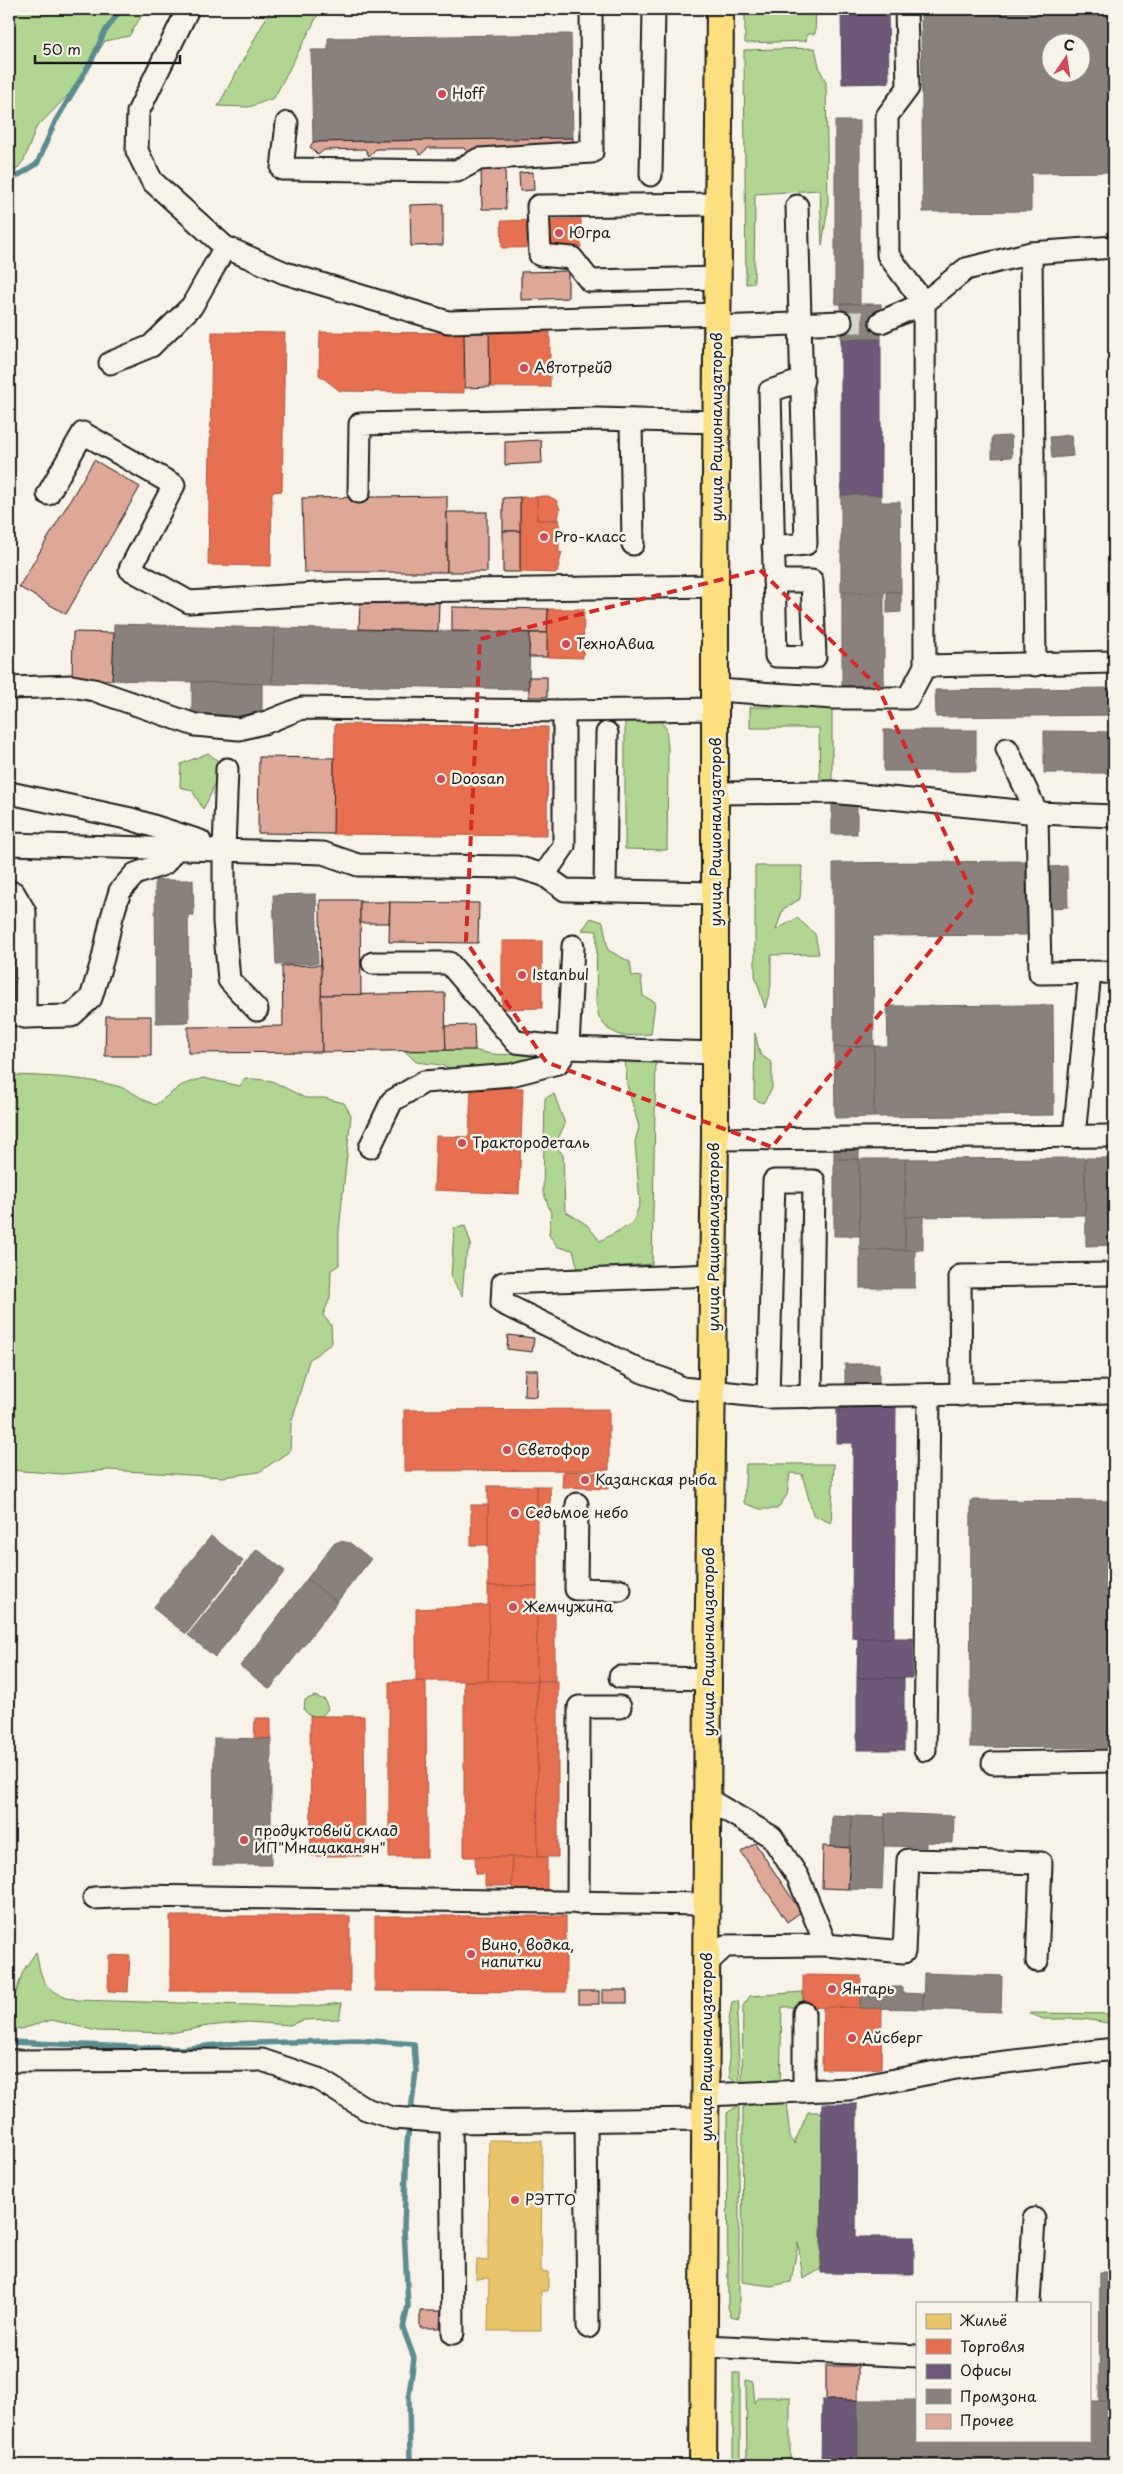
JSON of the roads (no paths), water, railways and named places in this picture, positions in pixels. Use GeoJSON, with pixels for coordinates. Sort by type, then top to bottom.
{"type":"FeatureCollection","features":[{"type":"Feature","properties":{"kind":"main road","name":"улица Рационализаторов"},"geometry":{"type":"LineString","coordinates":[[704,2465],[709,1800],[708,1678],[715,1139],[720,9]]}},
{"type":"Feature","properties":{"kind":"lane"},"geometry":{"type":"LineString","coordinates":[[188,9],[138,112],[137,152],[152,181],[225,248],[284,273],[448,322],[718,321],[802,324],[840,322]]}},
{"type":"Feature","properties":{"kind":"lane"},"geometry":{"type":"LineString","coordinates":[[287,123],[282,169],[457,171],[478,159],[592,152],[591,9]]}},
{"type":"Feature","properties":{"kind":"lane"},"geometry":{"type":"LineString","coordinates":[[651,175],[654,9]]}},
{"type":"Feature","properties":{"kind":"lane"},"geometry":{"type":"LineString","coordinates":[[9,688],[72,686],[94,690],[195,725],[239,729],[267,722],[302,708],[564,711],[717,700],[908,698],[925,666],[924,303],[888,255],[887,116],[908,88],[906,9]]}},
{"type":"Feature","properties":{"kind":"lane"},"geometry":{"type":"LineString","coordinates":[[719,204],[538,206],[540,255],[572,258],[590,281],[719,278]]}},
{"type":"Feature","properties":{"kind":"lane"},"geometry":{"type":"LineString","coordinates":[[773,547],[806,544],[802,324],[797,206]]}},
{"type":"Feature","properties":{"kind":"lane"},"geometry":{"type":"LineString","coordinates":[[881,322],[924,303],[966,269],[1031,253],[1114,247]]}},
{"type":"Feature","properties":{"kind":"lane"},"geometry":{"type":"LineString","coordinates":[[110,363],[150,346],[192,306],[225,248]]}},
{"type":"Feature","properties":{"kind":"lane"},"geometry":{"type":"LineString","coordinates":[[1031,253],[1036,665]]}},
{"type":"Feature","properties":{"kind":"lane"},"geometry":{"type":"LineString","coordinates":[[774,580],[770,391],[803,380]]}},
{"type":"Feature","properties":{"kind":"lane"},"geometry":{"type":"LineString","coordinates":[[359,492],[360,424],[631,420],[718,422]]}},
{"type":"Feature","properties":{"kind":"lane"},"geometry":{"type":"LineString","coordinates":[[631,420],[633,544]]}},
{"type":"Feature","properties":{"kind":"lane"},"geometry":{"type":"LineString","coordinates":[[48,494],[83,433],[174,485],[130,569],[189,602],[348,592],[716,586]]}},
{"type":"Feature","properties":{"kind":"lane"},"geometry":{"type":"LineString","coordinates":[[925,666],[1114,662]]}},
{"type":"Feature","properties":{"kind":"lane"},"geometry":{"type":"LineString","coordinates":[[544,875],[564,846],[564,711]]}},
{"type":"Feature","properties":{"kind":"lane"},"geometry":{"type":"LineString","coordinates":[[605,889],[607,733]]}},
{"type":"Feature","properties":{"kind":"lane"},"geometry":{"type":"LineString","coordinates":[[1007,749],[1037,812],[1040,973],[1114,972]]}},
{"type":"Feature","properties":{"kind":"lane"},"geometry":{"type":"LineString","coordinates":[[227,768],[224,922],[229,980],[257,1010]]}},
{"type":"Feature","properties":{"kind":"lane"},"geometry":{"type":"LineString","coordinates":[[716,793],[832,792],[1037,812],[1114,816]]}},
{"type":"Feature","properties":{"kind":"lane"},"geometry":{"type":"LineString","coordinates":[[10,794],[131,819],[224,849]]}},
{"type":"Feature","properties":{"kind":"lane"},"geometry":{"type":"LineString","coordinates":[[9,844],[323,853],[358,865],[517,867],[544,875],[565,890],[605,889],[716,893]]}},
{"type":"Feature","properties":{"kind":"lane"},"geometry":{"type":"LineString","coordinates":[[9,893],[14,893],[25,912],[17,1015],[71,1016],[91,998],[120,891],[135,874],[164,864],[177,848]]}},
{"type":"Feature","properties":{"kind":"lane"},"geometry":{"type":"LineString","coordinates":[[370,1147],[392,1101],[424,1082],[511,1075],[558,1063],[568,1048],[573,946]]}},
{"type":"Feature","properties":{"kind":"lane"},"geometry":{"type":"LineString","coordinates":[[373,963],[449,962],[516,1042],[568,1048],[715,1053]]}},
{"type":"Feature","properties":{"kind":"lane"},"geometry":{"type":"LineString","coordinates":[[1074,1137],[1090,972]]}},
{"type":"Feature","properties":{"kind":"lane"},"geometry":{"type":"LineString","coordinates":[[715,1139],[1114,1136]]}},
{"type":"Feature","properties":{"kind":"lane"},"geometry":{"type":"LineString","coordinates":[[768,1397],[774,1181],[814,1181],[811,1397]]}},
{"type":"Feature","properties":{"kind":"lane"},"geometry":{"type":"LineString","coordinates":[[961,1395],[960,1276],[1114,1274]]}},
{"type":"Feature","properties":{"kind":"lane"},"geometry":{"type":"LineString","coordinates":[[714,1275],[503,1283],[502,1303],[643,1372],[682,1388],[712,1393],[768,1397],[811,1397],[1114,1392]]}},
{"type":"Feature","properties":{"kind":"lane"},"geometry":{"type":"LineString","coordinates":[[925,1750],[930,1395]]}},
{"type":"Feature","properties":{"kind":"lane"},"geometry":{"type":"LineString","coordinates":[[577,1504],[576,1590],[620,1590]]}},
{"type":"Feature","properties":{"kind":"lane"},"geometry":{"type":"LineString","coordinates":[[620,1677],[708,1678]]}},
{"type":"Feature","properties":{"kind":"lane"},"geometry":{"type":"LineString","coordinates":[[578,1903],[579,1707],[620,1706]]}},
{"type":"Feature","properties":{"kind":"lane"},"geometry":{"type":"LineString","coordinates":[[993,1763],[1114,1761]]}},
{"type":"Feature","properties":{"kind":"lane"},"geometry":{"type":"LineString","coordinates":[[709,1800],[772,1837],[798,1877],[826,1945]]}},
{"type":"Feature","properties":{"kind":"lane"},"geometry":{"type":"LineString","coordinates":[[707,1963],[725,1946],[826,1945],[904,1952],[908,1860],[1041,1864],[1037,1961]]}},
{"type":"Feature","properties":{"kind":"lane"},"geometry":{"type":"LineString","coordinates":[[94,1898],[132,1896],[708,1904]]}},
{"type":"Feature","properties":{"kind":"lane"},"geometry":{"type":"LineString","coordinates":[[804,2013],[804,2091]]}},
{"type":"Feature","properties":{"kind":"lane"},"geometry":{"type":"LineString","coordinates":[[9,2061],[262,2060],[318,2079],[366,2109],[393,2118],[451,2122],[586,2120],[706,2107],[804,2091],[849,2089],[956,2068],[1114,2049]]}},
{"type":"Feature","properties":{"kind":"lane"},"geometry":{"type":"LineString","coordinates":[[1078,2054],[1114,2063]]}},
{"type":"Feature","properties":{"kind":"lane"},"geometry":{"type":"LineString","coordinates":[[586,2120],[588,2327]]}},
{"type":"Feature","properties":{"kind":"lane"},"geometry":{"type":"LineString","coordinates":[[451,2122],[452,2333]]}},
{"type":"Feature","properties":{"kind":"lane"},"geometry":{"type":"LineString","coordinates":[[1029,2302],[1034,2219]]}},
{"type":"Feature","properties":{"kind":"lane"},"geometry":{"type":"LineString","coordinates":[[704,2346],[916,2356]]}},
{"type":"Feature","properties":{"kind":"waterway"},"geometry":{"type":"LineString","coordinates":[[9,191],[14,178],[37,164],[55,122],[91,62],[104,33],[121,9]]}},
{"type":"Feature","properties":{"kind":"waterway"},"geometry":{"type":"LineString","coordinates":[[9,2042],[181,2049],[226,2044],[358,2040],[414,2044],[416,2071],[407,2143],[404,2228],[408,2306],[403,2328],[414,2358],[409,2394],[410,2465]]}},
{"type":"Feature","properties":{"kind":"tunnel"},"geometry":{"type":"LineString","coordinates":[[841,322],[881,322]]}},
{"type":"Feature","properties":{"kind":"place","name":"Hoff"},"geometry":{"type":"Point","coordinates":[442,94]}},
{"type":"Feature","properties":{"kind":"place","name":"Югра"},"geometry":{"type":"Point","coordinates":[559,233]}},
{"type":"Feature","properties":{"kind":"place","name":"Автотрейд"},"geometry":{"type":"Point","coordinates":[524,368]}},
{"type":"Feature","properties":{"kind":"place","name":"Pro-класс"},"geometry":{"type":"Point","coordinates":[544,537]}},
{"type":"Feature","properties":{"kind":"place","name":"ТехноАвиа"},"geometry":{"type":"Point","coordinates":[566,644]}},
{"type":"Feature","properties":{"kind":"place","name":"Doosan"},"geometry":{"type":"Point","coordinates":[441,779]}},
{"type":"Feature","properties":{"kind":"place","name":"Istanbul"},"geometry":{"type":"Point","coordinates":[522,975]}},
{"type":"Feature","properties":{"kind":"place","name":"Трактородеталь"},"geometry":{"type":"Point","coordinates":[462,1143]}},
{"type":"Feature","properties":{"kind":"place","name":"Светофор"},"geometry":{"type":"Point","coordinates":[507,1450]}},
{"type":"Feature","properties":{"kind":"place","name":"Казанская рыба"},"geometry":{"type":"Point","coordinates":[585,1480]}},
{"type":"Feature","properties":{"kind":"place","name":"Седьмое небо"},"geometry":{"type":"Point","coordinates":[515,1513]}},
{"type":"Feature","properties":{"kind":"place","name":"Жемчужина"},"geometry":{"type":"Point","coordinates":[513,1607]}},
{"type":"Feature","properties":{"kind":"place","name":"продуктовый склад ИП\"Мнацаканян\""},"geometry":{"type":"Point","coordinates":[244,1840]}},
{"type":"Feature","properties":{"kind":"place","name":"Вино, водка, напитки"},"geometry":{"type":"Point","coordinates":[471,1954]}},
{"type":"Feature","properties":{"kind":"place","name":"Янтарь"},"geometry":{"type":"Point","coordinates":[832,1989]}},
{"type":"Feature","properties":{"kind":"place","name":"Айсберг"},"geometry":{"type":"Point","coordinates":[852,2038]}},
{"type":"Feature","properties":{"kind":"place","name":"РЭТТО"},"geometry":{"type":"Point","coordinates":[515,2200]}}]}
